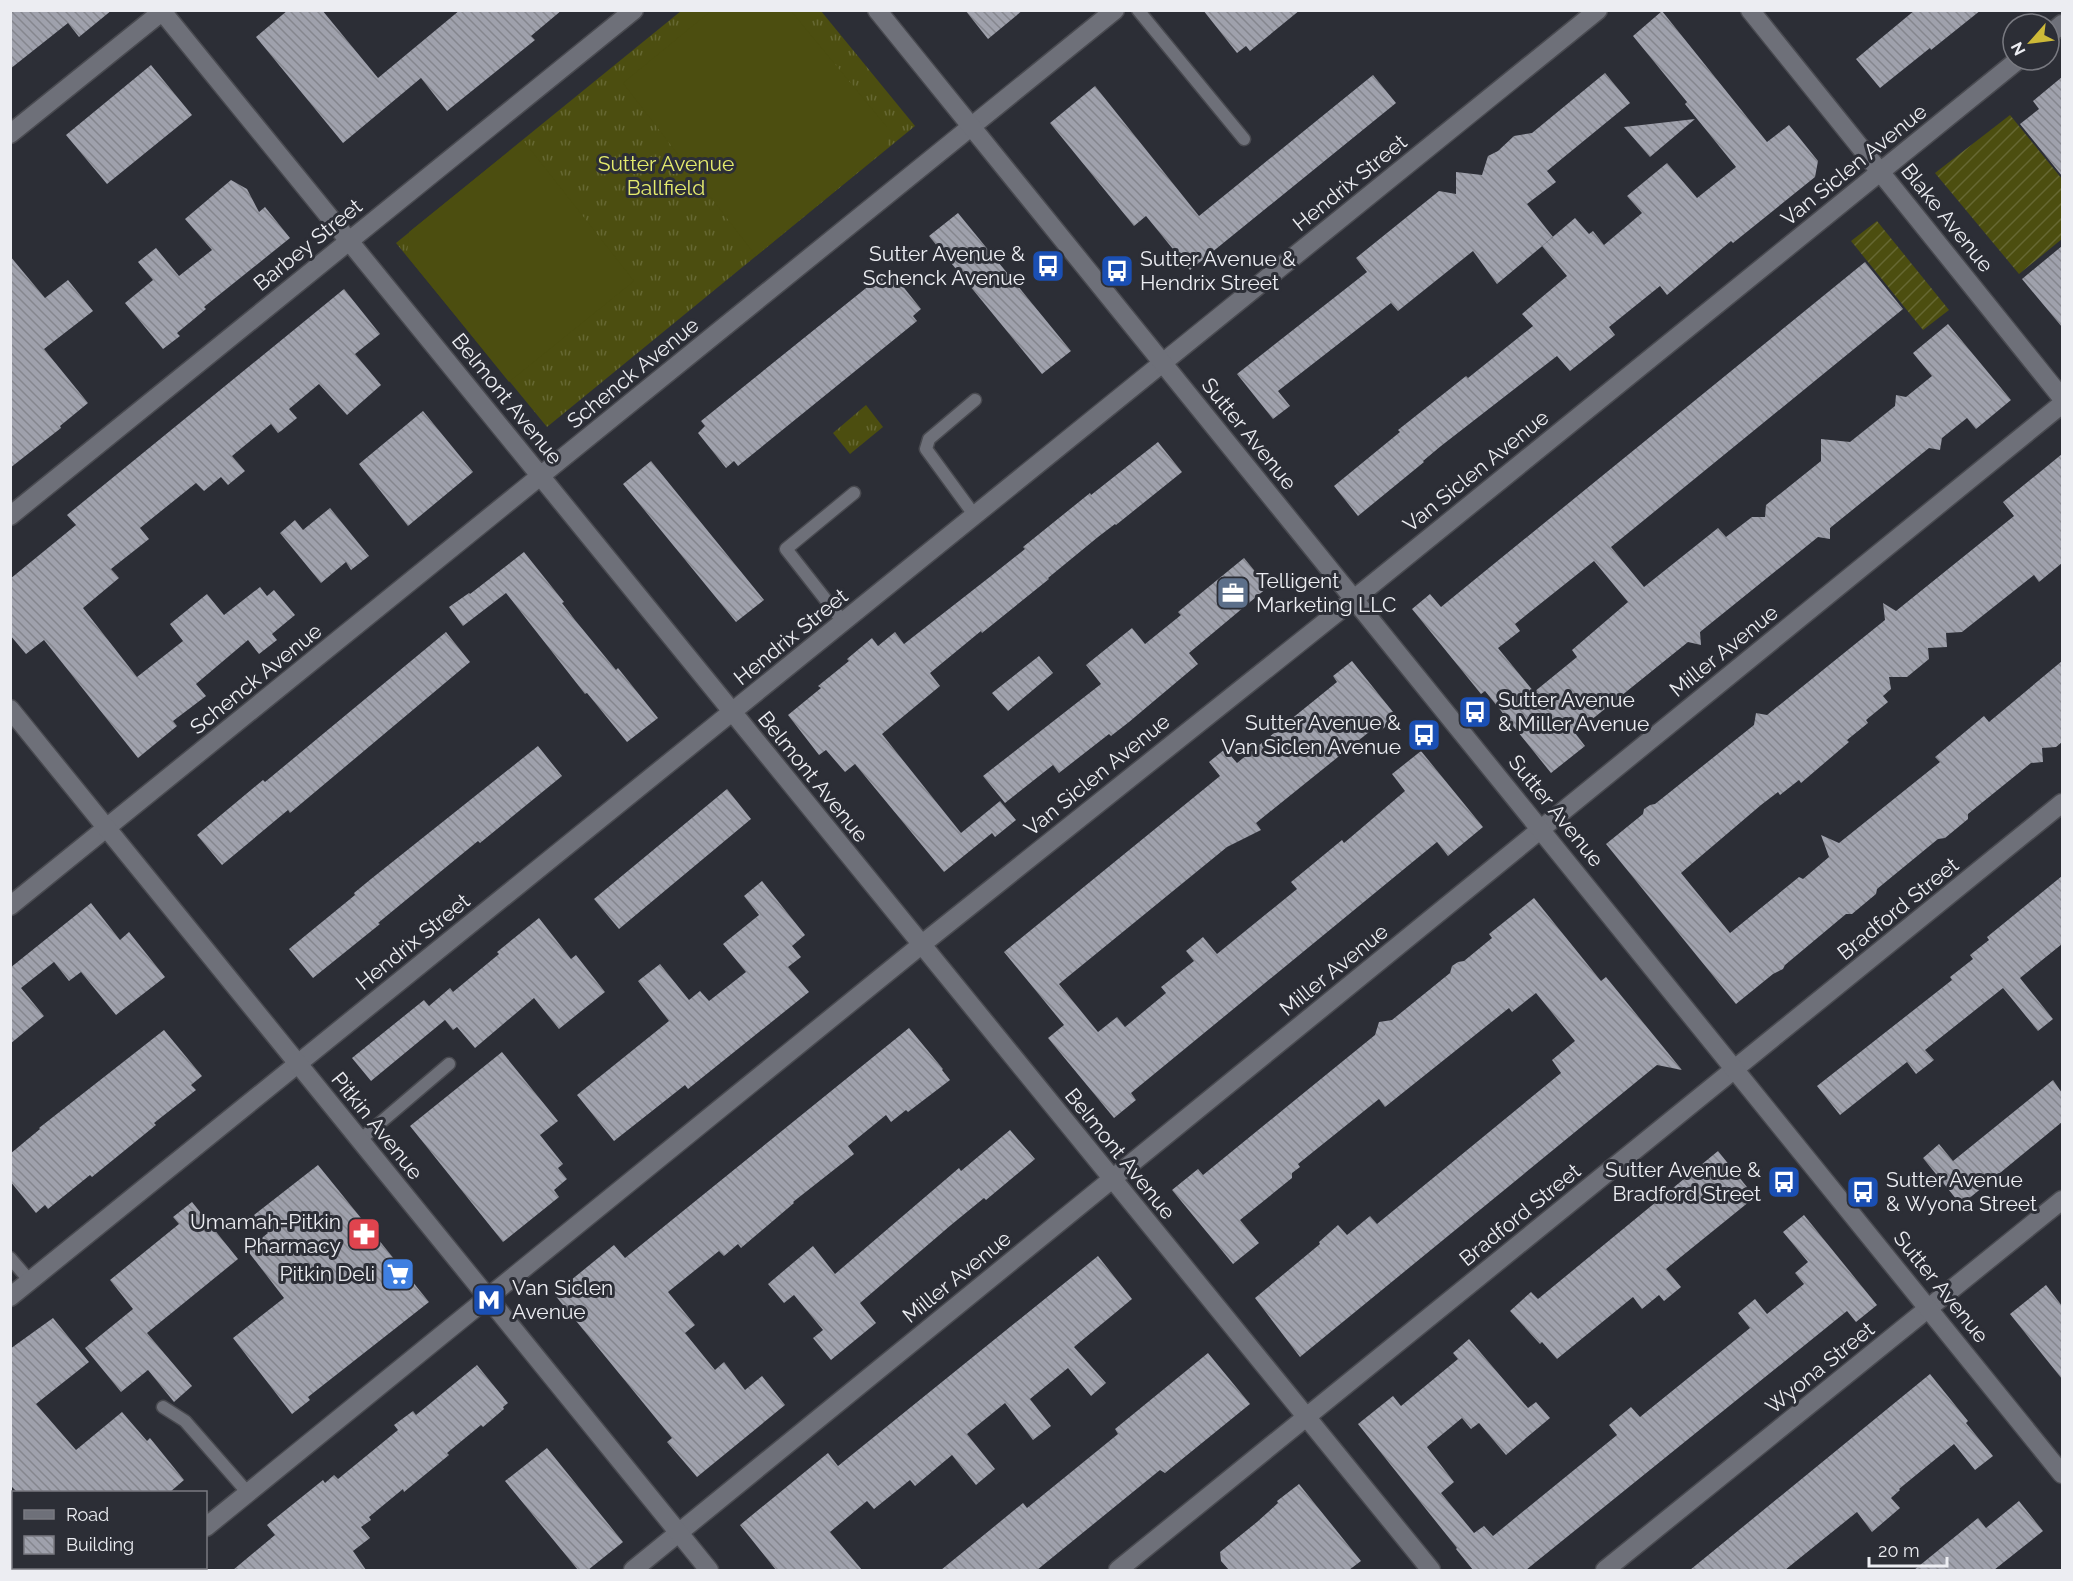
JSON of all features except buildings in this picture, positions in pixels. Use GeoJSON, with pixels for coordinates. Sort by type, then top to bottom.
{"type":"FeatureCollection","features":[{"type":"Feature","properties":{"kind":"street","name":"Barbey Street"},"geometry":{"type":"LineString","coordinates":[[10,516],[634,10]]}},
{"type":"Feature","properties":{"kind":"street","name":"Sutter Avenue"},"geometry":{"type":"LineString","coordinates":[[877,10],[2062,1474]]}},
{"type":"Feature","properties":{"kind":"street","name":"Schenck Avenue"},"geometry":{"type":"LineString","coordinates":[[10,906],[1115,10]]}},
{"type":"Feature","properties":{"kind":"street","name":"Hendrix Street"},"geometry":{"type":"LineString","coordinates":[[10,1297],[733,714],[1598,10]]}},
{"type":"Feature","properties":{"kind":"street","name":"Blake Avenue"},"geometry":{"type":"LineString","coordinates":[[1750,10],[2062,398]]}},
{"type":"Feature","properties":{"kind":"street","name":"Belmont Avenue"},"geometry":{"type":"LineString","coordinates":[[163,11],[1431,1570]]}},
{"type":"Feature","properties":{"kind":"street"},"geometry":{"type":"LineString","coordinates":[[10,134],[163,11]]}},
{"type":"Feature","properties":{"kind":"street","name":"Van Siclen Avenue"},"geometry":{"type":"LineString","coordinates":[[207,1526],[921,945],[1354,599],[2003,72]]}},
{"type":"Feature","properties":{"kind":"street","name":"Miller Avenue"},"geometry":{"type":"LineString","coordinates":[[633,1570],[2062,404]]}},
{"type":"Feature","properties":{"kind":"street","name":"Pitkin Avenue"},"geometry":{"type":"LineString","coordinates":[[10,709],[709,1570]]}},
{"type":"Feature","properties":{"kind":"street","name":"Bradford Street"},"geometry":{"type":"LineString","coordinates":[[1118,1570],[2062,803]]}},
{"type":"Feature","properties":{"kind":"street","name":"Wyona Street"},"geometry":{"type":"LineString","coordinates":[[1605,1570],[2062,1200]]}},
{"type":"Feature","properties":{"kind":"lane"},"geometry":{"type":"LineString","coordinates":[[1138,10],[1244,140]]}},
{"type":"Feature","properties":{"kind":"lane"},"geometry":{"type":"LineString","coordinates":[[975,400],[929,439],[926,449],[975,516]]}},
{"type":"Feature","properties":{"kind":"lane"},"geometry":{"type":"LineString","coordinates":[[843,623],[786,549],[854,493]]}},
{"type":"Feature","properties":{"kind":"lane"},"geometry":{"type":"LineString","coordinates":[[360,1140],[449,1064]]}},
{"type":"Feature","properties":{"kind":"lane"},"geometry":{"type":"LineString","coordinates":[[10,1258],[30,1281]]}},
{"type":"Feature","properties":{"kind":"lane"},"geometry":{"type":"LineString","coordinates":[[163,1407],[185,1421],[248,1492]]}},
{"type":"Feature","properties":{"kind":"green space"},"geometry":{"type":"Polygon","coordinates":[[[712,10],[791,11],[887,127],[887,148],[756,256],[623,83],[712,10]]]}},
{"type":"Feature","properties":{"kind":"green space","name":"Sutter Avenue Ballfield"},"geometry":{"type":"Polygon","coordinates":[[[681,11],[821,11],[915,126],[547,427],[396,243],[681,11]]]}},
{"type":"Feature","properties":{"kind":"green space"},"geometry":{"type":"Polygon","coordinates":[[[2010,115],[2062,179],[2062,239],[2019,274],[1935,173],[2010,115]]]}},
{"type":"Feature","properties":{"kind":"green space"},"geometry":{"type":"Polygon","coordinates":[[[523,140],[634,281],[509,382],[407,256],[409,232],[523,140]]]}},
{"type":"Feature","properties":{"kind":"green space"},"geometry":{"type":"Polygon","coordinates":[[[1877,221],[1949,310],[1923,330],[1851,241],[1877,221]]]}},
{"type":"Feature","properties":{"kind":"green space"},"geometry":{"type":"Polygon","coordinates":[[[866,405],[883,427],[850,454],[833,433],[866,405]]]}},
{"type":"Feature","properties":{"kind":"place","name":"Sutter Avenue & Schenck Avenue"},"geometry":{"type":"Point","coordinates":[1048,266]}},
{"type":"Feature","properties":{"kind":"place","name":"Sutter Avenue & Hendrix Street"},"geometry":{"type":"Point","coordinates":[1117,271]}},
{"type":"Feature","properties":{"kind":"place","name":"Telligent Marketing LLC"},"geometry":{"type":"Point","coordinates":[1233,593]}},
{"type":"Feature","properties":{"kind":"place","name":"Sutter Avenue & Miller Avenue"},"geometry":{"type":"Point","coordinates":[1475,712]}},
{"type":"Feature","properties":{"kind":"place","name":"Sutter Avenue & Van Siclen Avenue"},"geometry":{"type":"Point","coordinates":[1424,735]}},
{"type":"Feature","properties":{"kind":"place","name":"Sutter Avenue & Bradford Street"},"geometry":{"type":"Point","coordinates":[1784,1182]}},
{"type":"Feature","properties":{"kind":"place","name":"Sutter Avenue & Wyona Street"},"geometry":{"type":"Point","coordinates":[1863,1192]}},
{"type":"Feature","properties":{"kind":"place","name":"Umamah-Pitkin Pharmacy"},"geometry":{"type":"Point","coordinates":[364,1234]}},
{"type":"Feature","properties":{"kind":"place","name":"Pitkin Deli"},"geometry":{"type":"Point","coordinates":[398,1274]}},
{"type":"Feature","properties":{"kind":"place","name":"Van Siclen Avenue"},"geometry":{"type":"Point","coordinates":[489,1300]}}]}
